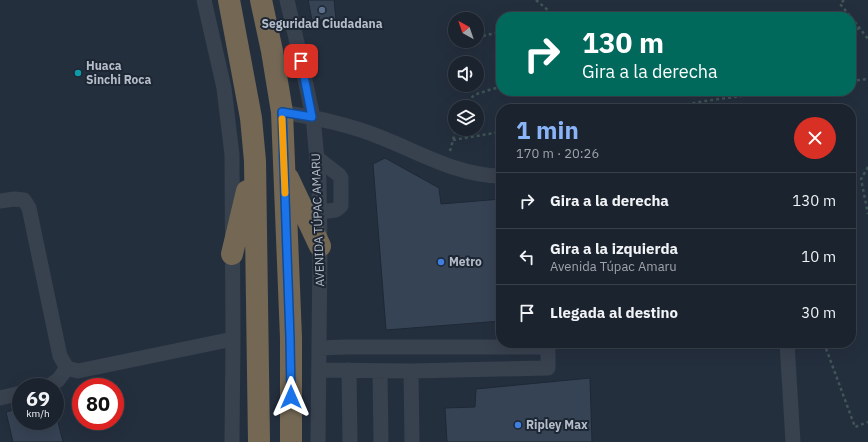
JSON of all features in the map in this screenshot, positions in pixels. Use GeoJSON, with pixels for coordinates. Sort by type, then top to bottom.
{"type":"FeatureCollection","features":[{"type":"Feature","properties":{"kind":"highway"},"geometry":{"type":"LineString","coordinates":[[228,0],[251,118],[255,161],[259,442]]}},
{"type":"Feature","properties":{"kind":"highway"},"geometry":{"type":"LineString","coordinates":[[261,0],[272,51],[282,112],[290,338],[291,442]]}},
{"type":"Feature","properties":{"kind":"highway"},"geometry":{"type":"LineString","coordinates":[[232,254],[255,161]]}},
{"type":"Feature","properties":{"kind":"highway"},"geometry":{"type":"LineString","coordinates":[[284,171],[320,246]]}},
{"type":"Feature","properties":{"kind":"street"},"geometry":{"type":"LineString","coordinates":[[204,0],[224,88],[232,155],[232,442]]}},
{"type":"Feature","properties":{"kind":"street","name":"AVENIDA TÚPAC AMARU"},"geometry":{"type":"LineString","coordinates":[[287,0],[312,117],[320,212],[318,442]]}},
{"type":"Feature","properties":{"kind":"street"},"geometry":{"type":"LineString","coordinates":[[282,112],[324,119],[384,138],[446,165],[488,176],[496,176]]}},
{"type":"Feature","properties":{"kind":"street"},"geometry":{"type":"LineString","coordinates":[[316,158],[336,171],[341,178],[341,206],[336,210],[320,212]]}},
{"type":"Feature","properties":{"kind":"street"},"geometry":{"type":"LineString","coordinates":[[0,201],[14,199],[24,200],[29,208],[60,356],[66,368],[78,371],[233,339]]}},
{"type":"Feature","properties":{"kind":"street"},"geometry":{"type":"LineString","coordinates":[[320,348],[496,347]]}},
{"type":"Feature","properties":{"kind":"street"},"geometry":{"type":"LineString","coordinates":[[319,370],[411,371],[548,368],[548,348]]}},
{"type":"Feature","properties":{"kind":"street"},"geometry":{"type":"LineString","coordinates":[[787,348],[793,442]]}},
{"type":"Feature","properties":{"kind":"street"},"geometry":{"type":"LineString","coordinates":[[59,378],[66,368]]}},
{"type":"Feature","properties":{"kind":"street"},"geometry":{"type":"LineString","coordinates":[[349,370],[350,442]]}},
{"type":"Feature","properties":{"kind":"street"},"geometry":{"type":"LineString","coordinates":[[380,371],[381,442]]}},
{"type":"Feature","properties":{"kind":"street"},"geometry":{"type":"LineString","coordinates":[[411,371],[412,442]]}},
{"type":"Feature","properties":{"kind":"street"},"geometry":{"type":"LineString","coordinates":[[0,398],[12,395]]}},
{"type":"Feature","properties":{"kind":"path"},"geometry":{"type":"LineString","coordinates":[[536,0],[550,12]]}},
{"type":"Feature","properties":{"kind":"path"},"geometry":{"type":"LineString","coordinates":[[844,0],[840,4],[847,12]]}},
{"type":"Feature","properties":{"kind":"path"},"geometry":{"type":"LineString","coordinates":[[856,23],[868,39]]}},
{"type":"Feature","properties":{"kind":"path"},"geometry":{"type":"LineString","coordinates":[[856,29],[860,28]]}},
{"type":"Feature","properties":{"kind":"path"},"geometry":{"type":"LineString","coordinates":[[484,36],[496,33]]}},
{"type":"Feature","properties":{"kind":"path"},"geometry":{"type":"LineString","coordinates":[[856,80],[868,79]]}},
{"type":"Feature","properties":{"kind":"path"},"geometry":{"type":"LineString","coordinates":[[470,100],[474,95],[496,88]]}},
{"type":"Feature","properties":{"kind":"path"},"geometry":{"type":"LineString","coordinates":[[689,104],[741,96]]}},
{"type":"Feature","properties":{"kind":"path"},"geometry":{"type":"LineString","coordinates":[[453,140],[496,133]]}},
{"type":"Feature","properties":{"kind":"path"},"geometry":{"type":"LineString","coordinates":[[446,165],[454,136]]}},
{"type":"Feature","properties":{"kind":"path"},"geometry":{"type":"LineString","coordinates":[[868,167],[861,179],[868,214]]}},
{"type":"Feature","properties":{"kind":"path"},"geometry":{"type":"LineString","coordinates":[[826,348],[855,427],[868,422]]}},
{"type":"Feature","properties":{"kind":"building","name":"Seguridad Ciudadana"},"geometry":{"type":"Polygon","coordinates":[[[308,0],[334,0],[336,20],[312,20],[308,0]]]}},
{"type":"Feature","properties":{"kind":"building","name":"Metro"},"geometry":{"type":"Polygon","coordinates":[[[385,158],[439,188],[441,204],[496,199],[496,321],[386,330],[373,164],[385,158]]]}},
{"type":"Feature","properties":{"kind":"building","name":"Ripley Max"},"geometry":{"type":"Polygon","coordinates":[[[590,378],[592,442],[447,442],[445,408],[475,407],[476,389],[590,378]]]}},
{"type":"Feature","properties":{"kind":"building"},"geometry":{"type":"Polygon","coordinates":[[[12,410],[12,430],[60,430],[63,442],[13,442],[6,412],[12,410]]]}},
{"type":"Feature","properties":{"kind":"slow traffic"},"geometry":{"type":"LineString","coordinates":[[282,119],[285,193]]}},
{"type":"Feature","properties":{"kind":"place","name":"Seguridad Ciudadana"},"geometry":{"type":"Point","coordinates":[322,10]}},
{"type":"Feature","properties":{"kind":"place","name":"Huaca Sinchi Roca"},"geometry":{"type":"Point","coordinates":[78,73]}},
{"type":"Feature","properties":{"kind":"place","name":"Metro"},"geometry":{"type":"Point","coordinates":[441,262]}},
{"type":"Feature","properties":{"kind":"place","name":"Ripley Max"},"geometry":{"type":"Point","coordinates":[518,425]}},
{"type":"Feature","properties":{"kind":"route"},"geometry":{"type":"LineString","coordinates":[[291,397],[282,112],[312,117],[301,61]]}}]}
